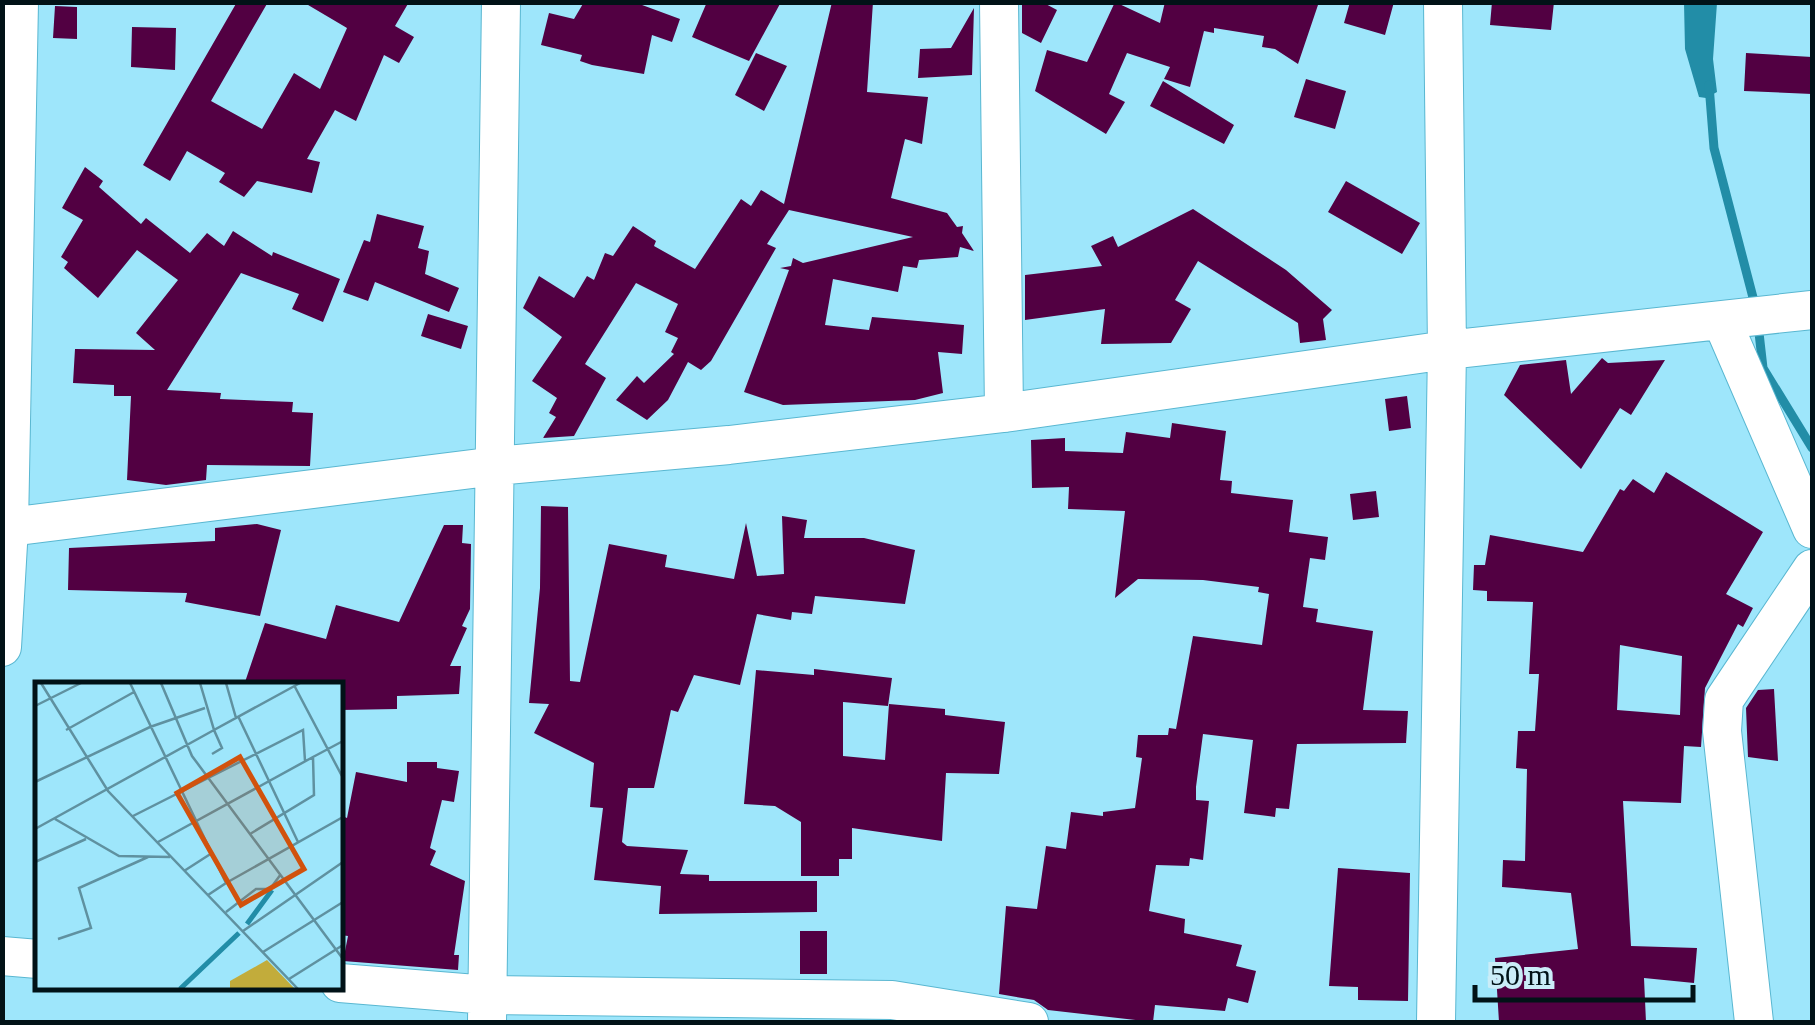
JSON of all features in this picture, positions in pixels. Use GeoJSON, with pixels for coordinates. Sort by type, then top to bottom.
{"type":"FeatureCollection","features":[{"type":"Feature","properties":{"kind":"street"},"geometry":{"type":"LineString","coordinates":[[2,647],[19,2]]}},
{"type":"Feature","properties":{"kind":"street"},"geometry":{"type":"LineString","coordinates":[[488,1009],[502,2]]}},
{"type":"Feature","properties":{"kind":"street"},"geometry":{"type":"LineString","coordinates":[[999,2],[1004,414]]}},
{"type":"Feature","properties":{"kind":"street"},"geometry":{"type":"LineString","coordinates":[[1436,1022],[1447,350],[1443,2]]}},
{"type":"Feature","properties":{"kind":"street"},"geometry":{"type":"LineString","coordinates":[[6,528],[496,466],[729,446],[1004,414],[1447,350],[1812,310]]}},
{"type":"Feature","properties":{"kind":"street"},"geometry":{"type":"LineString","coordinates":[[1722,321],[1812,529]]}},
{"type":"Feature","properties":{"kind":"street"},"geometry":{"type":"LineString","coordinates":[[1754,1022],[1722,731],[1724,700],[1812,569]]}},
{"type":"Feature","properties":{"kind":"street"},"geometry":{"type":"LineString","coordinates":[[2,956],[35,959]]}},
{"type":"Feature","properties":{"kind":"street"},"geometry":{"type":"LineString","coordinates":[[342,983],[488,1009],[892,1000],[975,1018],[1029,1022]]}},
{"type":"Feature","properties":{"kind":"water"},"geometry":{"type":"Polygon","coordinates":[[[1684,3],[1717,3],[1713,59],[1717,92],[1706,98],[1699,97],[1685,49],[1684,3]]]}},
{"type":"Feature","properties":{"kind":"building"},"geometry":{"type":"Polygon","coordinates":[[[237,2],[268,2],[211,101],[262,129],[294,73],[320,89],[347,28],[303,2],[409,2],[395,26],[414,37],[399,63],[384,55],[356,121],[335,110],[307,159],[320,162],[312,193],[257,181],[244,197],[219,182],[225,173],[187,151],[170,181],[143,165],[237,2]]]}},
{"type":"Feature","properties":{"kind":"building"},"geometry":{"type":"Polygon","coordinates":[[[584,2],[634,2],[680,19],[672,42],[652,35],[644,74],[592,65],[580,61],[582,55],[541,45],[549,13],[574,19],[584,2]]]}},
{"type":"Feature","properties":{"kind":"building"},"geometry":{"type":"Polygon","coordinates":[[[707,2],[781,2],[749,61],[692,37],[707,2]]]}},
{"type":"Feature","properties":{"kind":"building"},"geometry":{"type":"Polygon","coordinates":[[[832,2],[873,2],[867,92],[928,97],[922,144],[905,139],[891,198],[947,213],[957,227],[963,226],[962,233],[974,251],[960,247],[958,257],[919,260],[917,268],[903,266],[898,292],[833,279],[825,325],[869,330],[872,317],[964,325],[962,354],[938,352],[943,393],[915,400],[783,405],[744,392],[789,270],[780,268],[791,266],[793,258],[803,263],[913,237],[789,210],[767,244],[776,248],[711,361],[701,370],[688,362],[668,400],[647,420],[616,400],[637,376],[644,383],[674,354],[671,352],[678,338],[665,332],[678,304],[636,283],[585,364],[606,378],[574,436],[543,438],[556,417],[549,413],[557,398],[532,381],[562,337],[523,308],[539,276],[574,298],[587,276],[594,280],[605,253],[613,256],[633,226],[656,241],[654,246],[695,269],[741,199],[751,206],[761,190],[784,204],[832,2]]]}},
{"type":"Feature","properties":{"kind":"building"},"geometry":{"type":"Polygon","coordinates":[[[1022,2],[1042,2],[1057,10],[1041,43],[1022,33],[1022,2]]]}},
{"type":"Feature","properties":{"kind":"building"},"geometry":{"type":"Polygon","coordinates":[[[1115,2],[1160,23],[1165,2],[1319,2],[1298,64],[1275,49],[1262,47],[1264,36],[1214,28],[1214,33],[1204,31],[1190,87],[1164,79],[1170,67],[1127,53],[1109,94],[1125,102],[1106,134],[1035,91],[1047,50],[1087,62],[1115,2]]]}},
{"type":"Feature","properties":{"kind":"building"},"geometry":{"type":"Polygon","coordinates":[[[1350,2],[1394,2],[1385,35],[1344,23],[1350,2]]]}},
{"type":"Feature","properties":{"kind":"building"},"geometry":{"type":"Polygon","coordinates":[[[1492,2],[1554,2],[1551,30],[1490,25],[1492,2]]]}},
{"type":"Feature","properties":{"kind":"building"},"geometry":{"type":"Polygon","coordinates":[[[55,6],[77,7],[77,39],[53,38],[55,6]]]}},
{"type":"Feature","properties":{"kind":"building"},"geometry":{"type":"Polygon","coordinates":[[[974,8],[972,75],[918,78],[920,49],[951,48],[974,8]]]}},
{"type":"Feature","properties":{"kind":"building"},"geometry":{"type":"Polygon","coordinates":[[[132,27],[176,28],[175,70],[131,67],[132,27]]]}},
{"type":"Feature","properties":{"kind":"building"},"geometry":{"type":"Polygon","coordinates":[[[756,53],[787,66],[764,111],[735,95],[756,53]]]}},
{"type":"Feature","properties":{"kind":"building"},"geometry":{"type":"Polygon","coordinates":[[[1746,53],[1812,57],[1812,94],[1744,91],[1746,53]]]}},
{"type":"Feature","properties":{"kind":"building"},"geometry":{"type":"Polygon","coordinates":[[[1306,79],[1346,91],[1335,129],[1294,117],[1306,79]]]}},
{"type":"Feature","properties":{"kind":"building"},"geometry":{"type":"Polygon","coordinates":[[[1163,81],[1234,125],[1224,144],[1150,106],[1163,81]]]}},
{"type":"Feature","properties":{"kind":"building"},"geometry":{"type":"Polygon","coordinates":[[[85,167],[103,181],[99,187],[141,224],[146,218],[190,253],[207,233],[224,246],[233,231],[272,256],[273,252],[340,279],[323,322],[292,309],[299,294],[241,273],[167,390],[221,393],[220,399],[293,402],[292,412],[313,413],[310,466],[207,465],[206,480],[166,485],[127,480],[131,396],[114,396],[114,385],[73,383],[75,349],[155,350],[136,333],[178,280],[137,250],[98,298],[64,268],[68,262],[61,257],[83,220],[62,208],[85,167]]]}},
{"type":"Feature","properties":{"kind":"building"},"geometry":{"type":"Polygon","coordinates":[[[1346,181],[1420,223],[1402,254],[1328,212],[1346,181]]]}},
{"type":"Feature","properties":{"kind":"building"},"geometry":{"type":"Polygon","coordinates":[[[1193,209],[1286,270],[1332,310],[1323,319],[1326,340],[1300,343],[1298,323],[1198,261],[1175,300],[1191,309],[1171,343],[1101,344],[1105,309],[1025,320],[1025,275],[1102,266],[1091,246],[1113,236],[1118,247],[1193,209]]]}},
{"type":"Feature","properties":{"kind":"building"},"geometry":{"type":"Polygon","coordinates":[[[377,214],[424,226],[418,248],[429,251],[425,274],[459,288],[449,312],[375,282],[368,301],[343,292],[364,240],[370,242],[377,214]]]}},
{"type":"Feature","properties":{"kind":"building"},"geometry":{"type":"Polygon","coordinates":[[[428,314],[468,326],[461,349],[421,336],[428,314]]]}},
{"type":"Feature","properties":{"kind":"building"},"geometry":{"type":"Polygon","coordinates":[[[1602,358],[1608,363],[1665,360],[1631,415],[1620,408],[1581,469],[1504,395],[1520,365],[1566,360],[1571,394],[1602,358]]]}},
{"type":"Feature","properties":{"kind":"building"},"geometry":{"type":"Polygon","coordinates":[[[1407,396],[1411,428],[1389,431],[1385,399],[1407,396]]]}},
{"type":"Feature","properties":{"kind":"building"},"geometry":{"type":"Polygon","coordinates":[[[1172,423],[1226,431],[1220,480],[1232,481],[1231,493],[1293,500],[1289,532],[1328,537],[1325,560],[1310,558],[1303,607],[1318,609],[1316,622],[1373,631],[1363,710],[1408,711],[1406,743],[1297,744],[1289,809],[1276,808],[1275,817],[1244,813],[1253,740],[1203,734],[1196,800],[1209,801],[1203,860],[1190,858],[1189,866],[1156,865],[1149,911],[1185,919],[1184,933],[1242,945],[1236,966],[1256,971],[1248,1003],[1228,998],[1225,1011],[1155,1005],[1153,1022],[1048,1010],[1034,1000],[999,994],[1006,906],[1037,909],[1046,846],[1066,849],[1071,812],[1103,816],[1103,812],[1135,808],[1142,758],[1136,757],[1138,735],[1168,735],[1169,728],[1176,729],[1193,636],[1262,645],[1269,594],[1258,592],[1259,587],[1203,580],[1138,579],[1115,598],[1125,511],[1068,509],[1069,487],[1032,488],[1031,440],[1065,438],[1065,451],[1123,453],[1126,432],[1170,438],[1172,423]]]}},
{"type":"Feature","properties":{"kind":"building"},"geometry":{"type":"Polygon","coordinates":[[[1666,472],[1763,532],[1726,594],[1753,608],[1743,627],[1738,624],[1705,688],[1701,747],[1684,746],[1681,803],[1623,801],[1631,946],[1697,948],[1694,983],[1644,978],[1646,1022],[1499,1022],[1495,958],[1578,949],[1571,893],[1502,887],[1503,860],[1525,861],[1527,769],[1516,768],[1518,731],[1535,731],[1539,674],[1529,674],[1533,602],[1487,601],[1487,591],[1473,590],[1474,565],[1485,565],[1490,535],[1583,552],[1620,489],[1624,491],[1633,479],[1654,493],[1666,472]],[[1620,645],[1617,710],[1680,715],[1682,656],[1620,645]]]}},
{"type":"Feature","properties":{"kind":"building"},"geometry":{"type":"Polygon","coordinates":[[[1376,491],[1379,517],[1353,520],[1350,494],[1376,491]]]}},
{"type":"Feature","properties":{"kind":"building"},"geometry":{"type":"Polygon","coordinates":[[[541,506],[568,507],[570,681],[580,682],[609,544],[667,555],[665,567],[734,579],[746,523],[757,576],[784,574],[782,516],[807,520],[804,538],[864,538],[915,550],[905,604],[815,596],[812,614],[792,612],[791,620],[757,614],[740,685],[694,675],[678,712],[671,710],[654,788],[628,788],[622,842],[627,846],[688,850],[680,874],[709,875],[709,881],[817,881],[817,912],[659,914],[661,886],[594,880],[603,808],[590,807],[594,763],[534,733],[549,704],[529,703],[540,588],[541,506]]]}},
{"type":"Feature","properties":{"kind":"building"},"geometry":{"type":"Polygon","coordinates":[[[257,524],[281,530],[260,616],[185,602],[187,593],[68,590],[69,548],[215,541],[215,528],[257,524]]]}},
{"type":"Feature","properties":{"kind":"building"},"geometry":{"type":"Polygon","coordinates":[[[444,525],[463,525],[462,543],[471,544],[470,609],[462,626],[467,628],[450,666],[461,666],[459,694],[397,696],[397,709],[342,710],[342,682],[245,682],[265,623],[326,639],[336,605],[399,622],[444,525]]]}},
{"type":"Feature","properties":{"kind":"building"},"geometry":{"type":"Polygon","coordinates":[[[814,669],[892,678],[888,706],[843,702],[843,756],[885,760],[889,704],[945,709],[945,715],[1005,722],[999,774],[946,773],[942,841],[852,828],[852,859],[839,859],[839,876],[801,876],[801,822],[775,806],[744,804],[756,670],[814,675],[814,669]]]}},
{"type":"Feature","properties":{"kind":"building"},"geometry":{"type":"Polygon","coordinates":[[[1774,689],[1778,761],[1748,757],[1746,708],[1758,690],[1774,689]]]}},
{"type":"Feature","properties":{"kind":"building"},"geometry":{"type":"Polygon","coordinates":[[[407,762],[437,762],[437,768],[459,771],[454,802],[442,800],[430,848],[436,851],[430,865],[465,881],[454,955],[459,955],[458,970],[343,961],[348,936],[342,935],[342,816],[347,818],[356,772],[407,782],[407,762]]]}},
{"type":"Feature","properties":{"kind":"building"},"geometry":{"type":"Polygon","coordinates":[[[1338,868],[1410,873],[1408,1001],[1358,1000],[1358,987],[1329,986],[1338,868]]]}},
{"type":"Feature","properties":{"kind":"building"},"geometry":{"type":"Polygon","coordinates":[[[800,931],[827,931],[827,974],[800,974],[800,931]]]}},
{"type":"Feature","properties":{"kind":"waterway"},"geometry":{"type":"LineString","coordinates":[[1709,85],[1714,148],[1756,309]]}},
{"type":"Feature","properties":{"kind":"waterway"},"geometry":{"type":"LineString","coordinates":[[1758,324],[1763,368],[1812,448]]}}]}
